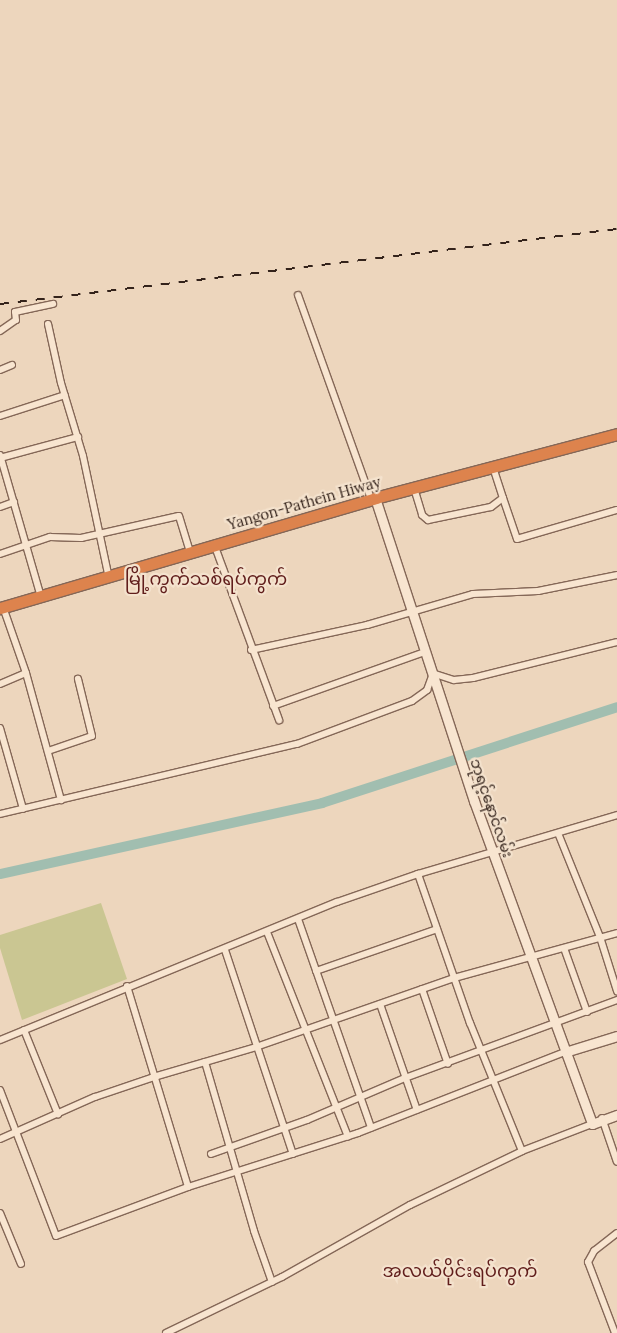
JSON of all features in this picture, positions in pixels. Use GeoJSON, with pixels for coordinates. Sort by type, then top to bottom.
{"type":"FeatureCollection","features":[{"type":"Feature","properties":{"kind":"highway","name":"Yangon-Pathein Hiway"},"geometry":{"type":"LineString","coordinates":[[1,607],[108,574],[373,499],[617,434]]}},
{"type":"Feature","properties":{"kind":"street"},"geometry":{"type":"LineString","coordinates":[[298,295],[373,499]]}},
{"type":"Feature","properties":{"kind":"street"},"geometry":{"type":"LineString","coordinates":[[0,331],[16,320],[15,312],[53,304]]}},
{"type":"Feature","properties":{"kind":"street"},"geometry":{"type":"LineString","coordinates":[[48,324],[65,394],[78,437],[108,574]]}},
{"type":"Feature","properties":{"kind":"street"},"geometry":{"type":"LineString","coordinates":[[0,370],[12,365]]}},
{"type":"Feature","properties":{"kind":"street"},"geometry":{"type":"LineString","coordinates":[[0,416],[65,394]]}},
{"type":"Feature","properties":{"kind":"street"},"geometry":{"type":"LineString","coordinates":[[40,594],[0,457],[78,437]]}},
{"type":"Feature","properties":{"kind":"street"},"geometry":{"type":"LineString","coordinates":[[493,467],[517,539],[617,510]]}},
{"type":"Feature","properties":{"kind":"street"},"geometry":{"type":"LineString","coordinates":[[414,488],[422,515],[428,520],[490,507],[503,498]]}},
{"type":"Feature","properties":{"kind":"street","name":"ဘုရင့်နောင်လမ်း"},"geometry":{"type":"LineString","coordinates":[[373,499],[426,652],[432,676],[474,801],[592,1124]]}},
{"type":"Feature","properties":{"kind":"street"},"geometry":{"type":"LineString","coordinates":[[0,507],[14,502]]}},
{"type":"Feature","properties":{"kind":"street"},"geometry":{"type":"LineString","coordinates":[[0,554],[50,537],[81,538],[180,516],[190,551]]}},
{"type":"Feature","properties":{"kind":"street"},"geometry":{"type":"LineString","coordinates":[[214,544],[251,650],[279,720]]}},
{"type":"Feature","properties":{"kind":"street"},"geometry":{"type":"LineString","coordinates":[[251,650],[367,625],[473,594],[538,591],[617,575]]}},
{"type":"Feature","properties":{"kind":"street"},"geometry":{"type":"LineString","coordinates":[[1,607],[26,673],[61,800]]}},
{"type":"Feature","properties":{"kind":"street"},"geometry":{"type":"LineString","coordinates":[[0,814],[297,744],[412,701],[427,690],[432,676],[454,680],[473,678],[617,642]]}},
{"type":"Feature","properties":{"kind":"street"},"geometry":{"type":"LineString","coordinates":[[273,706],[426,652]]}},
{"type":"Feature","properties":{"kind":"street"},"geometry":{"type":"LineString","coordinates":[[0,684],[26,673]]}},
{"type":"Feature","properties":{"kind":"street"},"geometry":{"type":"LineString","coordinates":[[48,751],[92,736],[78,680]]}},
{"type":"Feature","properties":{"kind":"street"},"geometry":{"type":"LineString","coordinates":[[0,728],[23,809]]}},
{"type":"Feature","properties":{"kind":"street"},"geometry":{"type":"LineString","coordinates":[[0,1040],[127,986],[225,950],[298,919],[418,874],[617,815]]}},
{"type":"Feature","properties":{"kind":"street"},"geometry":{"type":"LineString","coordinates":[[558,833],[600,937],[617,991]]}},
{"type":"Feature","properties":{"kind":"street"},"geometry":{"type":"LineString","coordinates":[[418,874],[454,978],[522,1151]]}},
{"type":"Feature","properties":{"kind":"street"},"geometry":{"type":"LineString","coordinates":[[298,919],[332,1021],[371,1128]]}},
{"type":"Feature","properties":{"kind":"street"},"geometry":{"type":"LineString","coordinates":[[316,971],[437,929]]}},
{"type":"Feature","properties":{"kind":"street"},"geometry":{"type":"LineString","coordinates":[[267,932],[348,1137]]}},
{"type":"Feature","properties":{"kind":"street"},"geometry":{"type":"LineString","coordinates":[[0,1139],[95,1097],[156,1076],[256,1047],[454,978],[617,933]]}},
{"type":"Feature","properties":{"kind":"street"},"geometry":{"type":"LineString","coordinates":[[564,948],[587,1012]]}},
{"type":"Feature","properties":{"kind":"street"},"geometry":{"type":"LineString","coordinates":[[225,950],[293,1154]]}},
{"type":"Feature","properties":{"kind":"street"},"geometry":{"type":"LineString","coordinates":[[127,986],[156,1076],[188,1187]]}},
{"type":"Feature","properties":{"kind":"street"},"geometry":{"type":"LineString","coordinates":[[422,989],[448,1064]]}},
{"type":"Feature","properties":{"kind":"street"},"geometry":{"type":"LineString","coordinates":[[211,1154],[232,1149],[336,1108],[405,1078],[482,1052],[617,1000]]}},
{"type":"Feature","properties":{"kind":"street"},"geometry":{"type":"LineString","coordinates":[[380,1004],[416,1110]]}},
{"type":"Feature","properties":{"kind":"street"},"geometry":{"type":"LineString","coordinates":[[24,1030],[58,1114]]}},
{"type":"Feature","properties":{"kind":"street"},"geometry":{"type":"LineString","coordinates":[[0,1090],[56,1236],[188,1187],[237,1174],[348,1137],[493,1079],[565,1052],[617,1036]]}},
{"type":"Feature","properties":{"kind":"street"},"geometry":{"type":"LineString","coordinates":[[205,1062],[232,1149],[237,1174],[272,1282]]}},
{"type":"Feature","properties":{"kind":"street"},"geometry":{"type":"LineString","coordinates":[[166,1333],[272,1282],[352,1240],[410,1205],[522,1151],[592,1124],[602,1118],[617,1115]]}},
{"type":"Feature","properties":{"kind":"street"},"geometry":{"type":"LineString","coordinates":[[602,1118],[617,1162]]}},
{"type":"Feature","properties":{"kind":"street"},"geometry":{"type":"LineString","coordinates":[[0,1213],[21,1264]]}},
{"type":"Feature","properties":{"kind":"street"},"geometry":{"type":"LineString","coordinates":[[615,1333],[588,1262],[594,1251],[617,1233]]}},
{"type":"Feature","properties":{"kind":"shaded area"},"geometry":{"type":"Polygon","coordinates":[[[101,903],[127,979],[22,1020],[0,948],[0,935],[101,903]]]}},
{"type":"Feature","properties":{"kind":"waterway"},"geometry":{"type":"LineString","coordinates":[[0,874],[322,803],[617,707]]}},
{"type":"Feature","properties":{"kind":"railway"},"geometry":{"type":"LineString","coordinates":[[0,304],[617,229]]}},
{"type":"Feature","properties":{"kind":"district","name":"မြို့ကွက်သစ်ရပ်ကွက်"},"geometry":{"type":"Point","coordinates":[206,579]}},
{"type":"Feature","properties":{"kind":"district","name":"အလယ်ပိုင်းရပ်ကွက်"},"geometry":{"type":"Point","coordinates":[460,1271]}}]}
